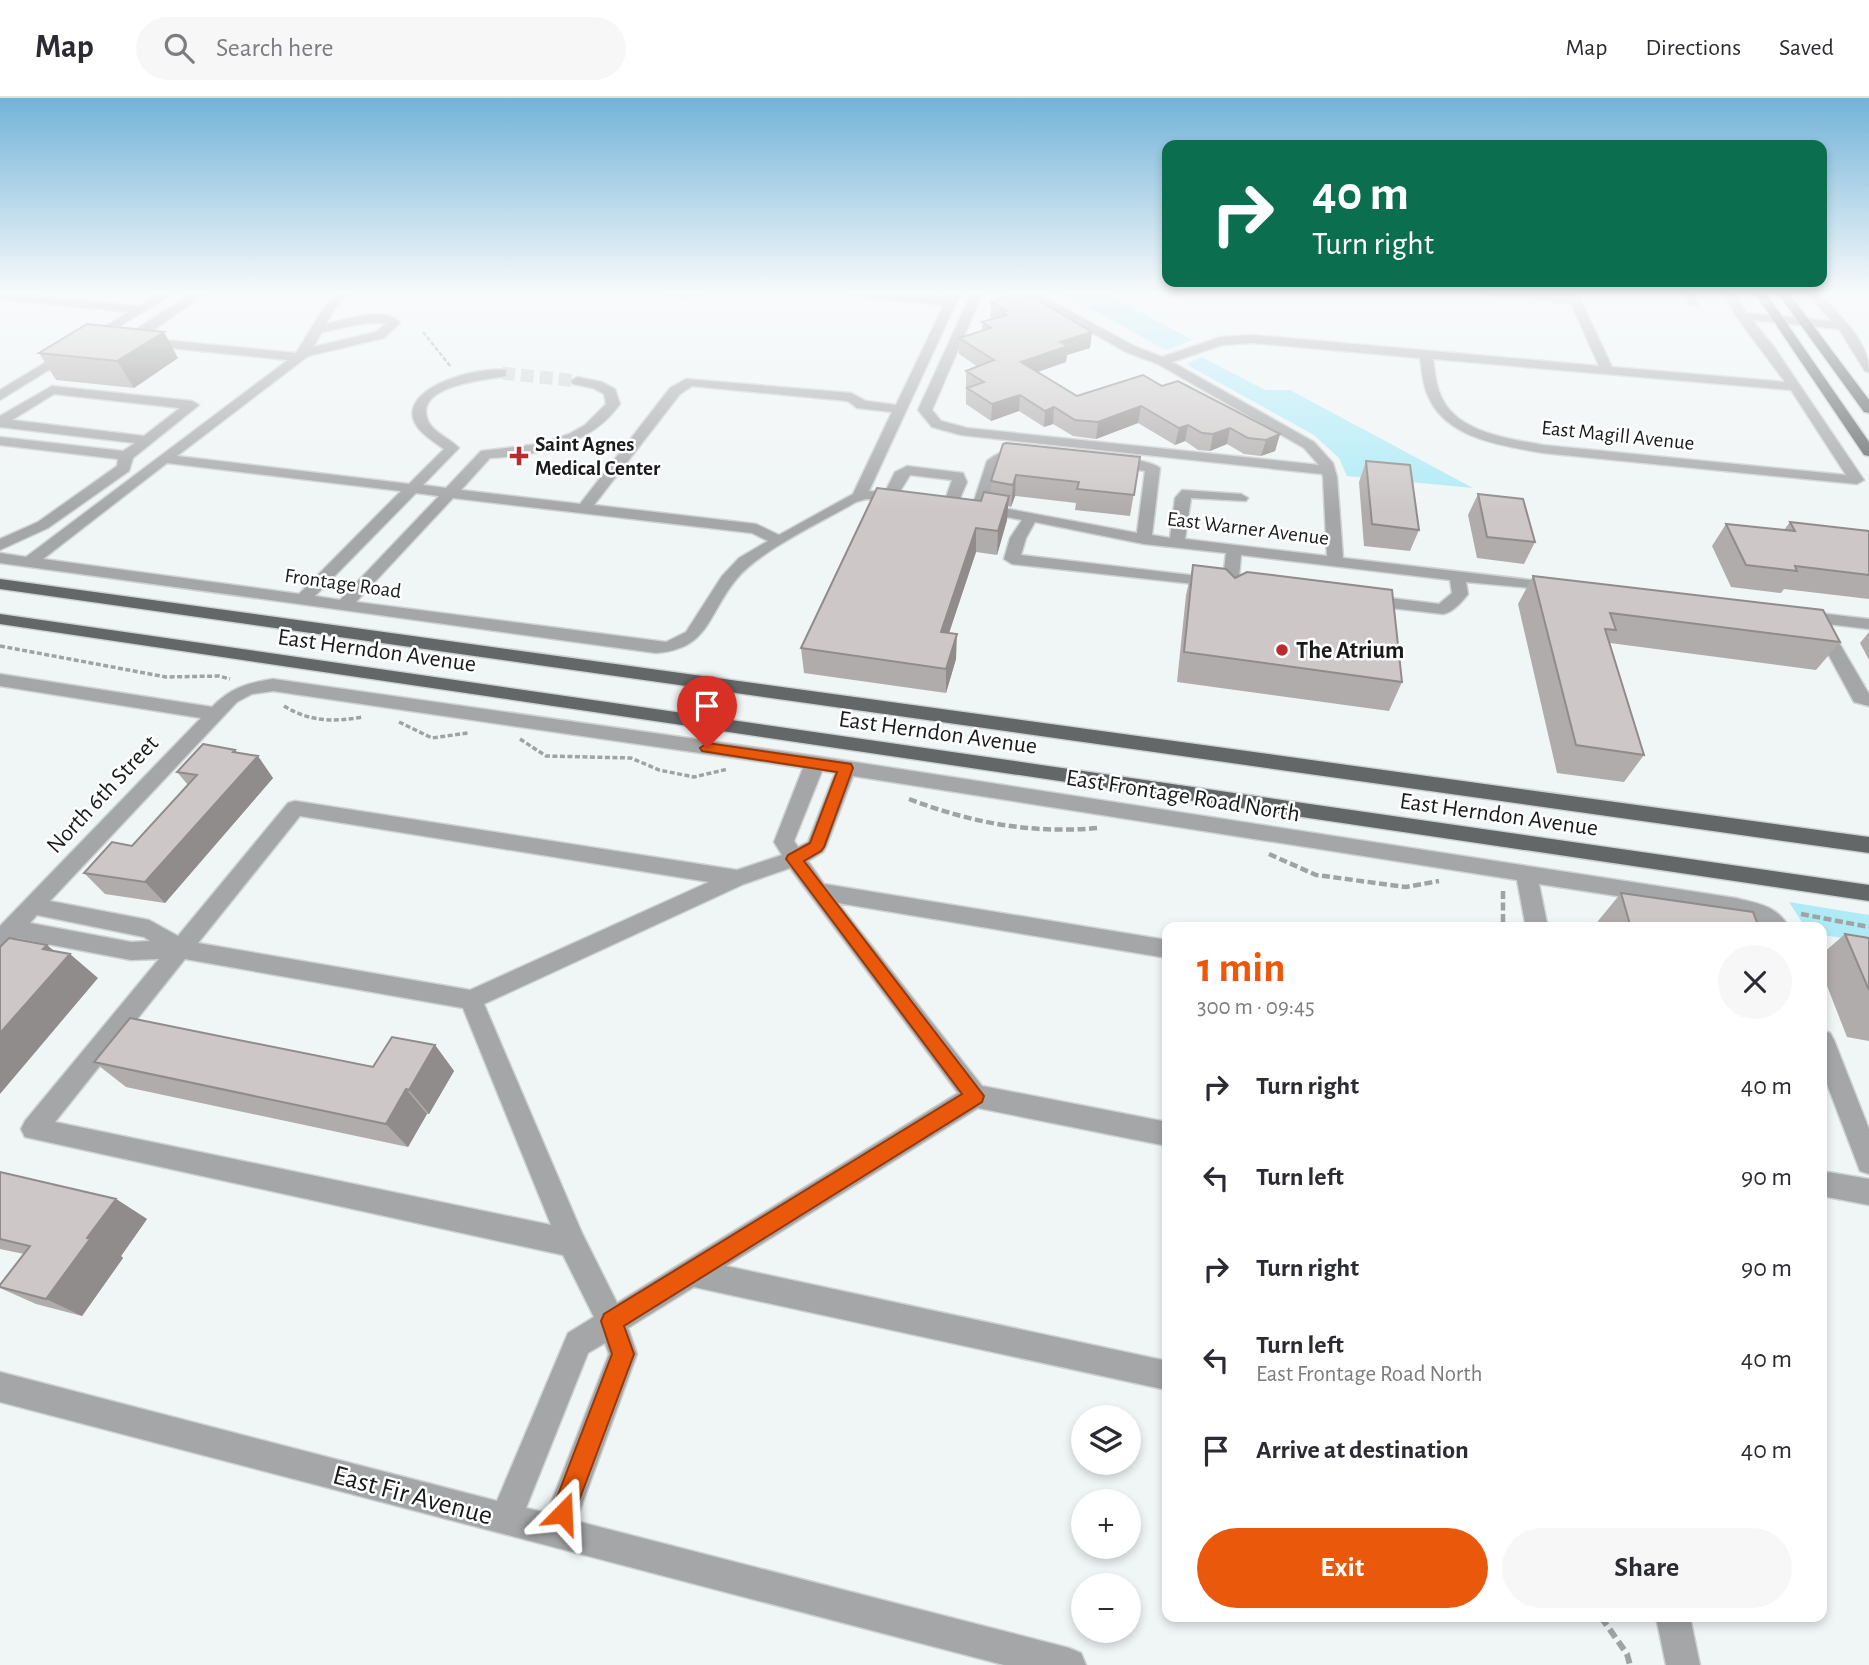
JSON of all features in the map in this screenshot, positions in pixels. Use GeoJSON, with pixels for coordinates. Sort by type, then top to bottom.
{"type":"FeatureCollection","features":[{"type":"Feature","properties":{"kind":"main road"},"geometry":{"type":"LineString","coordinates":[[1809,365],[1869,452]]}},
{"type":"Feature","properties":{"kind":"main road"},"geometry":{"type":"LineString","coordinates":[[1836,365],[1869,409]]}},
{"type":"Feature","properties":{"kind":"main road","name":"East Herndon Avenue"},"geometry":{"type":"LineString","coordinates":[[0,583],[1869,845]]}},
{"type":"Feature","properties":{"kind":"main road","name":"East Herndon Avenue"},"geometry":{"type":"LineString","coordinates":[[0,619],[1869,893]]}},
{"type":"Feature","properties":{"kind":"street"},"geometry":{"type":"LineString","coordinates":[[0,396],[51,365]]}},
{"type":"Feature","properties":{"kind":"street"},"geometry":{"type":"LineString","coordinates":[[29,562],[289,365]]}},
{"type":"Feature","properties":{"kind":"street"},"geometry":{"type":"LineString","coordinates":[[859,496],[921,365]]}},
{"type":"Feature","properties":{"kind":"street"},"geometry":{"type":"LineString","coordinates":[[945,365],[925,410],[931,421],[940,426],[981,434],[1329,478]]}},
{"type":"Feature","properties":{"kind":"street"},"geometry":{"type":"LineString","coordinates":[[1169,365],[1298,437],[1319,454],[1329,478],[1335,561]]}},
{"type":"Feature","properties":{"kind":"street","name":"East Magill Avenue"},"geometry":{"type":"LineString","coordinates":[[1428,365],[1435,397],[1445,413],[1471,429],[1504,441],[1543,449],[1857,480],[1795,387]]}},
{"type":"Feature","properties":{"kind":"street"},"geometry":{"type":"LineString","coordinates":[[1553,365],[1795,387]]}},
{"type":"Feature","properties":{"kind":"street"},"geometry":{"type":"LineString","coordinates":[[1606,365],[1608,370]]}},
{"type":"Feature","properties":{"kind":"street"},"geometry":{"type":"LineString","coordinates":[[1780,365],[1795,387]]}},
{"type":"Feature","properties":{"kind":"street"},"geometry":{"type":"LineString","coordinates":[[502,373],[454,380],[435,389],[424,398],[419,415],[421,422],[440,442],[452,448],[486,454],[546,445],[576,435],[595,424],[613,404],[610,392],[605,388],[577,381]]}},
{"type":"Feature","properties":{"kind":"street"},"geometry":{"type":"LineString","coordinates":[[584,508],[670,397],[684,384],[700,382],[851,397],[862,405],[900,410]]}},
{"type":"Feature","properties":{"kind":"street"},"geometry":{"type":"LineString","coordinates":[[0,422],[52,390],[192,405],[127,456],[124,468],[43,525],[0,545]]}},
{"type":"Feature","properties":{"kind":"street"},"geometry":{"type":"LineString","coordinates":[[0,422],[147,440]]}},
{"type":"Feature","properties":{"kind":"street"},"geometry":{"type":"LineString","coordinates":[[0,441],[127,456]]}},
{"type":"Feature","properties":{"kind":"street"},"geometry":{"type":"LineString","coordinates":[[303,599],[452,448]]}},
{"type":"Feature","properties":{"kind":"street"},"geometry":{"type":"LineString","coordinates":[[979,507],[994,461],[1016,452],[1139,465],[1153,468],[1144,539]]}},
{"type":"Feature","properties":{"kind":"street"},"geometry":{"type":"LineString","coordinates":[[344,605],[486,454]]}},
{"type":"Feature","properties":{"kind":"street"},"geometry":{"type":"LineString","coordinates":[[165,459],[756,529],[780,541],[845,501],[859,496],[914,499]]}},
{"type":"Feature","properties":{"kind":"street","name":"East Warner Avenue"},"geometry":{"type":"LineString","coordinates":[[890,496],[900,475],[907,470],[958,476],[960,482],[945,503],[979,507],[1144,539],[1578,590]]}},
{"type":"Feature","properties":{"kind":"street"},"geometry":{"type":"LineString","coordinates":[[1195,471],[1329,478]]}},
{"type":"Feature","properties":{"kind":"street"},"geometry":{"type":"LineString","coordinates":[[1177,543],[1182,498],[1187,493],[1241,498]]}},
{"type":"Feature","properties":{"kind":"street"},"geometry":{"type":"LineString","coordinates":[[1031,517],[1018,538],[1012,559],[1235,590],[1234,549]]}},
{"type":"Feature","properties":{"kind":"street","name":"Frontage Road"},"geometry":{"type":"LineString","coordinates":[[0,558],[656,648],[680,643],[692,636],[737,568],[780,541]]}},
{"type":"Feature","properties":{"kind":"street"},"geometry":{"type":"LineString","coordinates":[[1350,598],[1443,609],[1461,594],[1457,576]]}},
{"type":"Feature","properties":{"kind":"street"},"geometry":{"type":"LineString","coordinates":[[1790,615],[1869,624]]}},
{"type":"Feature","properties":{"kind":"street"},"geometry":{"type":"LineString","coordinates":[[1817,618],[1860,698],[1869,699]]}},
{"type":"Feature","properties":{"kind":"street"},"geometry":{"type":"LineString","coordinates":[[0,680],[215,714]]}},
{"type":"Feature","properties":{"kind":"street","name":"East Frontage Road North"},"geometry":{"type":"LineString","coordinates":[[247,689],[273,685],[815,763],[1527,876],[1735,906],[1755,911],[1774,922]]}},
{"type":"Feature","properties":{"kind":"street","name":"North 6th Street"},"geometry":{"type":"LineString","coordinates":[[6,934],[215,714],[231,698],[247,689]]}},
{"type":"Feature","properties":{"kind":"street"},"geometry":{"type":"LineString","coordinates":[[815,763],[783,842],[817,891],[975,1096],[1162,1133]]}},
{"type":"Feature","properties":{"kind":"street"},"geometry":{"type":"LineString","coordinates":[[6,934],[131,951],[180,949],[471,1000],[737,878],[793,859],[816,847],[846,768]]}},
{"type":"Feature","properties":{"kind":"street"},"geometry":{"type":"LineString","coordinates":[[572,1242],[34,1129],[295,808],[737,878]]}},
{"type":"Feature","properties":{"kind":"street"},"geometry":{"type":"LineString","coordinates":[[1527,876],[1536,922]]}},
{"type":"Feature","properties":{"kind":"street"},"geometry":{"type":"LineString","coordinates":[[817,891],[1162,948]]}},
{"type":"Feature","properties":{"kind":"street"},"geometry":{"type":"LineString","coordinates":[[32,906],[149,929],[180,949]]}},
{"type":"Feature","properties":{"kind":"street"},"geometry":{"type":"LineString","coordinates":[[471,1000],[572,1242],[611,1321],[623,1354],[556,1531]]}},
{"type":"Feature","properties":{"kind":"street"},"geometry":{"type":"LineString","coordinates":[[1827,1053],[1869,1162]]}},
{"type":"Feature","properties":{"kind":"street"},"geometry":{"type":"LineString","coordinates":[[506,1518],[578,1343],[975,1096]]}},
{"type":"Feature","properties":{"kind":"street"},"geometry":{"type":"LineString","coordinates":[[1827,1185],[1869,1192]]}},
{"type":"Feature","properties":{"kind":"street"},"geometry":{"type":"LineString","coordinates":[[691,1272],[1162,1375]]}},
{"type":"Feature","properties":{"kind":"street","name":"East Fir Avenue"},"geometry":{"type":"LineString","coordinates":[[0,1387],[1069,1665]]}},
{"type":"Feature","properties":{"kind":"street"},"geometry":{"type":"LineString","coordinates":[[1674,1622],[1683,1665]]}},
{"type":"Feature","properties":{"kind":"path"},"geometry":{"type":"LineString","coordinates":[[450,365],[456,373]]}},
{"type":"Feature","properties":{"kind":"path"},"geometry":{"type":"LineString","coordinates":[[0,646],[166,677],[219,676],[236,681],[247,689],[316,721],[374,717]]}},
{"type":"Feature","properties":{"kind":"path"},"geometry":{"type":"LineString","coordinates":[[393,720],[401,722],[413,733],[437,740],[474,731]]}},
{"type":"Feature","properties":{"kind":"path"},"geometry":{"type":"LineString","coordinates":[[513,733],[527,746],[546,756],[618,756],[631,758],[659,770],[694,777],[737,767]]}},
{"type":"Feature","properties":{"kind":"path"},"geometry":{"type":"LineString","coordinates":[[899,796],[956,818],[1013,829],[1047,832],[1106,828]]}},
{"type":"Feature","properties":{"kind":"path"},"geometry":{"type":"LineString","coordinates":[[1263,852],[1316,875],[1406,887],[1449,882]]}},
{"type":"Feature","properties":{"kind":"path"},"geometry":{"type":"LineString","coordinates":[[1496,889],[1504,891],[1503,922]]}},
{"type":"Feature","properties":{"kind":"path"},"geometry":{"type":"LineString","coordinates":[[1801,914],[1869,927]]}},
{"type":"Feature","properties":{"kind":"path"},"geometry":{"type":"LineString","coordinates":[[1605,1622],[1627,1654],[1630,1665]]}},
{"type":"Feature","properties":{"kind":"shaded area"},"geometry":{"type":"Polygon","coordinates":[[[1218,365],[1265,390],[1290,390],[1473,488],[1347,476],[1339,458],[1314,435],[1189,366],[1218,365]]]}},
{"type":"Feature","properties":{"kind":"shaded area"},"geometry":{"type":"Polygon","coordinates":[[[1789,902],[1869,915],[1869,942],[1827,936],[1827,922],[1802,922],[1789,902]]]}},
{"type":"Feature","properties":{"kind":"building"},"geometry":{"type":"Polygon","coordinates":[[[981,365],[1026,365],[1077,396],[1143,375],[1162,386],[1178,381],[1280,434],[1266,440],[1248,438],[1230,428],[1213,434],[1202,433],[1188,425],[1179,428],[1141,406],[1098,422],[1075,420],[1054,407],[1045,411],[1020,395],[992,404],[967,388],[984,382],[966,371],[981,365]]]}},
{"type":"Feature","properties":{"kind":"building"},"geometry":{"type":"Polygon","coordinates":[[[1003,444],[1140,457],[1134,495],[1077,489],[1079,482],[1016,475],[1013,485],[991,481],[1003,444]]]}},
{"type":"Feature","properties":{"kind":"building"},"geometry":{"type":"Polygon","coordinates":[[[1366,461],[1410,465],[1419,530],[1372,524],[1366,461]]]}},
{"type":"Feature","properties":{"kind":"building"},"geometry":{"type":"Polygon","coordinates":[[[877,488],[981,501],[984,492],[1009,496],[998,531],[976,528],[941,632],[957,634],[946,669],[801,648],[877,488]]]}},
{"type":"Feature","properties":{"kind":"building"},"geometry":{"type":"Polygon","coordinates":[[[1478,494],[1523,499],[1535,542],[1487,537],[1478,494]]]}},
{"type":"Feature","properties":{"kind":"building"},"geometry":{"type":"Polygon","coordinates":[[[1790,522],[1869,531],[1869,575],[1795,566],[1797,571],[1746,565],[1726,524],[1795,531],[1790,522]]]}},
{"type":"Feature","properties":{"kind":"building","name":"The Atrium"},"geometry":{"type":"Polygon","coordinates":[[[1193,565],[1226,569],[1235,578],[1247,572],[1392,590],[1402,682],[1184,652],[1193,565]]]}},
{"type":"Feature","properties":{"kind":"building"},"geometry":{"type":"Polygon","coordinates":[[[1533,576],[1823,610],[1840,642],[1610,613],[1616,630],[1605,629],[1644,755],[1576,745],[1533,576]]]}},
{"type":"Feature","properties":{"kind":"building"},"geometry":{"type":"Polygon","coordinates":[[[203,744],[258,756],[145,882],[84,873],[112,842],[132,846],[197,775],[177,772],[203,744]]]}},
{"type":"Feature","properties":{"kind":"building"},"geometry":{"type":"Polygon","coordinates":[[[1621,893],[1753,912],[1757,922],[1629,922],[1621,893]]]}},
{"type":"Feature","properties":{"kind":"building"},"geometry":{"type":"Polygon","coordinates":[[[1845,934],[1869,938],[1869,990],[1845,934]]]}},
{"type":"Feature","properties":{"kind":"building"},"geometry":{"type":"Polygon","coordinates":[[[9,938],[47,945],[43,949],[70,954],[0,1033],[0,947],[9,938]]]}},
{"type":"Feature","properties":{"kind":"building"},"geometry":{"type":"Polygon","coordinates":[[[130,1018],[373,1067],[392,1037],[435,1045],[386,1124],[94,1062],[130,1018]]]}},
{"type":"Feature","properties":{"kind":"building"},"geometry":{"type":"Polygon","coordinates":[[[0,1172],[116,1199],[46,1299],[0,1287],[30,1246],[0,1239],[0,1172]]]}},
{"type":"Feature","properties":{"kind":"tunnel"},"geometry":{"type":"LineString","coordinates":[[502,373],[577,381]]}},
{"type":"Feature","properties":{"kind":"place","name":"Saint Agnes Medical Center"},"geometry":{"type":"Point","coordinates":[519,456]}},
{"type":"Feature","properties":{"kind":"place","name":"The Atrium"},"geometry":{"type":"Point","coordinates":[1282,650]}},
{"type":"Feature","properties":{"kind":"route"},"geometry":{"type":"LineString","coordinates":[[563,1513],[623,1354],[611,1321],[975,1096],[793,859],[816,847],[846,768],[707,748]]}}]}
